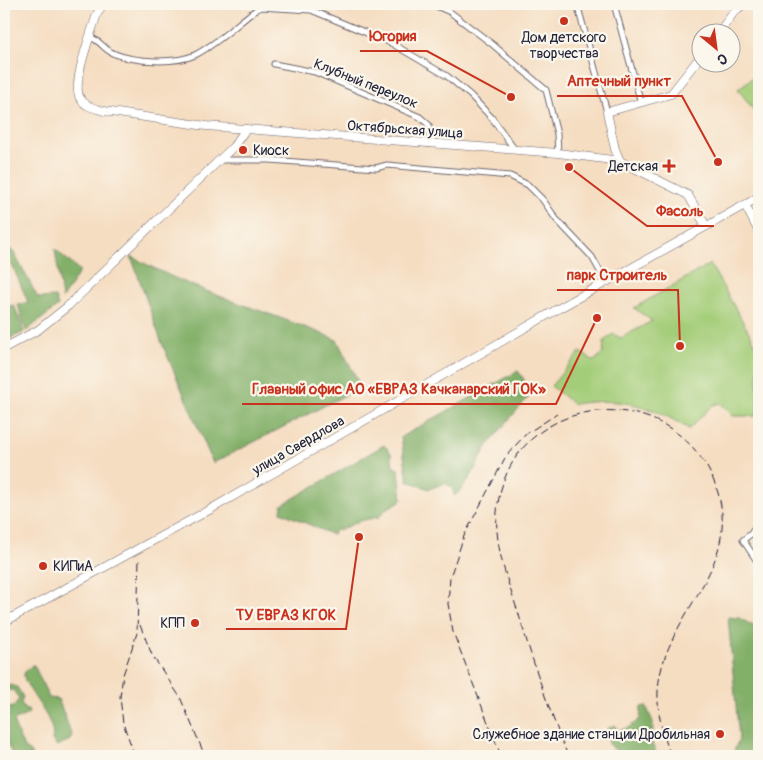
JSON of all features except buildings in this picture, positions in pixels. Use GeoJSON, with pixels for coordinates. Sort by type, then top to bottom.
{"type":"FeatureCollection","features":[{"type":"Feature","properties":{"kind":"street"},"geometry":{"type":"LineString","coordinates":[[103,4],[97,14],[90,38],[98,40],[112,54],[132,59],[163,61],[193,56],[212,44],[258,5],[311,10],[390,44],[447,76],[470,95],[492,118],[515,150]]}},
{"type":"Feature","properties":{"kind":"street"},"geometry":{"type":"LineString","coordinates":[[432,4],[450,12],[492,44],[546,90],[557,134],[558,153]]}},
{"type":"Feature","properties":{"kind":"street"},"geometry":{"type":"LineString","coordinates":[[577,4],[607,112],[615,150],[620,160]]}},
{"type":"Feature","properties":{"kind":"street"},"geometry":{"type":"LineString","coordinates":[[614,4],[642,104]]}},
{"type":"Feature","properties":{"kind":"street"},"geometry":{"type":"LineString","coordinates":[[726,22],[734,12],[744,4]]}},
{"type":"Feature","properties":{"kind":"street","name":"Октябрьская улица"},"geometry":{"type":"LineString","coordinates":[[90,38],[77,83],[80,99],[88,106],[104,111],[246,129],[558,153],[620,160],[688,195],[706,226]]}},
{"type":"Feature","properties":{"kind":"street","name":"Клубный переулок"},"geometry":{"type":"LineString","coordinates":[[274,64],[315,72],[420,117],[429,125],[429,144]]}},
{"type":"Feature","properties":{"kind":"street"},"geometry":{"type":"LineString","coordinates":[[607,112],[642,104],[671,94],[690,70]]}},
{"type":"Feature","properties":{"kind":"street"},"geometry":{"type":"LineString","coordinates":[[4,348],[38,330],[68,306],[234,146],[246,129]]}},
{"type":"Feature","properties":{"kind":"street"},"geometry":{"type":"LineString","coordinates":[[219,160],[270,160],[376,168],[387,165],[510,176],[528,185],[543,200],[556,219],[592,257],[606,282]]}},
{"type":"Feature","properties":{"kind":"street","name":"улица Свердлова"},"geometry":{"type":"LineString","coordinates":[[4,622],[211,509],[606,282],[759,197]]}},
{"type":"Feature","properties":{"kind":"street"},"geometry":{"type":"LineString","coordinates":[[745,205],[759,232]]}},
{"type":"Feature","properties":{"kind":"street"},"geometry":{"type":"LineString","coordinates":[[759,520],[751,534],[743,540],[759,564]]}},
{"type":"Feature","properties":{"kind":"green space"},"geometry":{"type":"Polygon","coordinates":[[[759,72],[759,117],[738,89],[759,72]]]}},
{"type":"Feature","properties":{"kind":"green space"},"geometry":{"type":"Polygon","coordinates":[[[4,242],[14,253],[38,298],[55,297],[58,306],[26,331],[18,305],[28,302],[4,242]]]}},
{"type":"Feature","properties":{"kind":"green space"},"geometry":{"type":"Polygon","coordinates":[[[55,249],[80,271],[62,299],[55,249]]]}},
{"type":"Feature","properties":{"kind":"green space"},"geometry":{"type":"Polygon","coordinates":[[[131,256],[181,281],[337,340],[361,387],[213,463],[161,341],[131,256]]]}},
{"type":"Feature","properties":{"kind":"green space"},"geometry":{"type":"Polygon","coordinates":[[[710,264],[759,350],[757,416],[733,416],[720,403],[713,405],[689,429],[675,420],[634,404],[605,401],[573,404],[551,386],[580,352],[594,361],[603,353],[604,341],[613,334],[621,338],[652,321],[634,308],[710,264]]]}},
{"type":"Feature","properties":{"kind":"green space"},"geometry":{"type":"Polygon","coordinates":[[[14,305],[24,332],[4,341],[4,307],[14,305]]]}},
{"type":"Feature","properties":{"kind":"green space"},"geometry":{"type":"Polygon","coordinates":[[[518,371],[533,392],[487,447],[460,491],[454,496],[452,487],[445,483],[429,489],[408,481],[401,437],[518,371]]]}},
{"type":"Feature","properties":{"kind":"green space"},"geometry":{"type":"Polygon","coordinates":[[[384,445],[391,453],[393,466],[399,470],[402,500],[386,509],[379,517],[359,521],[340,530],[335,530],[333,535],[281,512],[282,505],[384,445]]]}},
{"type":"Feature","properties":{"kind":"green space"},"geometry":{"type":"Polygon","coordinates":[[[728,617],[739,618],[759,629],[759,756],[722,756],[733,753],[739,739],[728,617]]]}},
{"type":"Feature","properties":{"kind":"green space"},"geometry":{"type":"Polygon","coordinates":[[[34,665],[49,698],[58,699],[72,735],[70,740],[57,746],[52,740],[50,723],[25,680],[24,674],[34,665]]]}},
{"type":"Feature","properties":{"kind":"green space"},"geometry":{"type":"Polygon","coordinates":[[[10,685],[17,687],[23,697],[21,703],[25,710],[29,710],[28,714],[15,720],[14,724],[24,748],[32,756],[13,756],[4,736],[4,706],[12,708],[19,699],[13,690],[4,691],[4,687],[10,685]]]}},
{"type":"Feature","properties":{"kind":"green space"},"geometry":{"type":"Polygon","coordinates":[[[646,706],[653,722],[652,744],[658,756],[623,756],[609,745],[608,728],[615,725],[618,731],[630,727],[640,719],[641,707],[646,706]]]}},
{"type":"Feature","properties":{"kind":"railway"},"geometry":{"type":"LineString","coordinates":[[568,756],[542,686],[502,560],[497,532],[498,503],[511,466],[533,438],[562,420],[596,411],[630,413],[663,424],[692,446],[713,479],[721,509],[721,536],[715,560],[704,584],[677,630],[666,655],[659,681],[658,701],[660,720],[671,756]]}},
{"type":"Feature","properties":{"kind":"railway"},"geometry":{"type":"LineString","coordinates":[[501,756],[453,632],[448,604],[450,577],[464,536],[506,456],[526,434],[557,414]]}},
{"type":"Feature","properties":{"kind":"railway"},"geometry":{"type":"LineString","coordinates":[[135,756],[123,723],[120,697],[123,675],[137,633],[139,559]]}},
{"type":"Feature","properties":{"kind":"railway"},"geometry":{"type":"LineString","coordinates":[[140,625],[152,655],[180,697],[205,756]]}},
{"type":"Feature","properties":{"kind":"place","name":"Дом детского творчества"},"geometry":{"type":"Point","coordinates":[564,21]}},
{"type":"Feature","properties":{"kind":"place","name":"Югория"},"geometry":{"type":"Point","coordinates":[511,97]}},
{"type":"Feature","properties":{"kind":"place","name":"Киоск"},"geometry":{"type":"Point","coordinates":[243,150]}},
{"type":"Feature","properties":{"kind":"place","name":"Аптечный пункт"},"geometry":{"type":"Point","coordinates":[718,162]}},
{"type":"Feature","properties":{"kind":"place","name":"Детская"},"geometry":{"type":"Point","coordinates":[669,166]}},
{"type":"Feature","properties":{"kind":"place","name":"Фасоль"},"geometry":{"type":"Point","coordinates":[569,167]}},
{"type":"Feature","properties":{"kind":"place","name":"Главный офис АО «ЕВРАЗ Качканарский ГОК»"},"geometry":{"type":"Point","coordinates":[597,318]}},
{"type":"Feature","properties":{"kind":"place","name":"парк Строитель"},"geometry":{"type":"Point","coordinates":[680,346]}},
{"type":"Feature","properties":{"kind":"place","name":"ТУ ЕВРАЗ КГОК"},"geometry":{"type":"Point","coordinates":[359,537]}},
{"type":"Feature","properties":{"kind":"place","name":"КИПиА"},"geometry":{"type":"Point","coordinates":[43,566]}},
{"type":"Feature","properties":{"kind":"place","name":"КПП"},"geometry":{"type":"Point","coordinates":[195,623]}},
{"type":"Feature","properties":{"kind":"place","name":"Служебное здание станции Дробильная"},"geometry":{"type":"Point","coordinates":[720,734]}}]}
